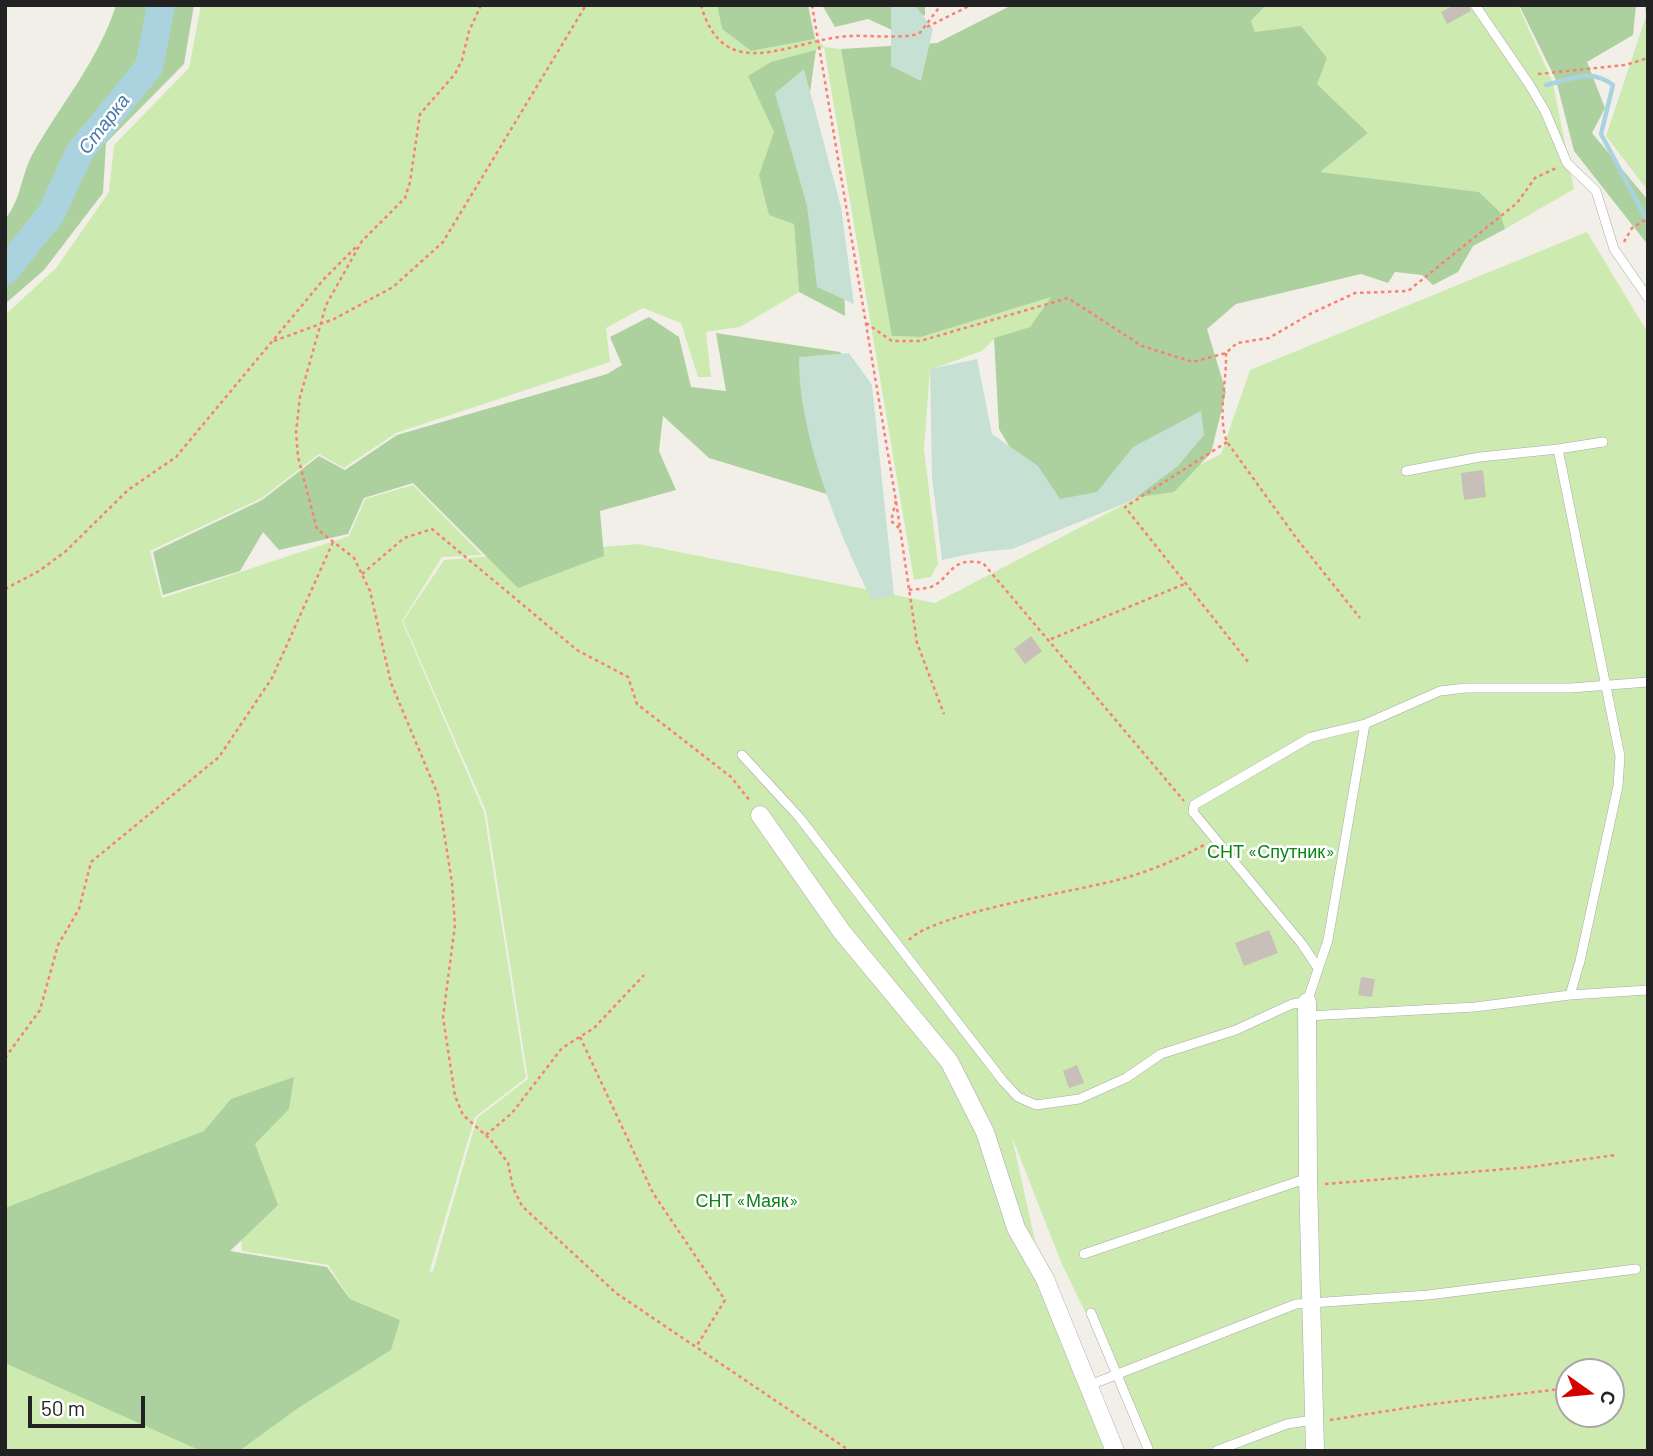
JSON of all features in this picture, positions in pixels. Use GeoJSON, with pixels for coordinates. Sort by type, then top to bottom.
{"type":"FeatureCollection","features":[{"type":"Feature","properties":{"kind":"street"},"geometry":{"type":"LineString","coordinates":[[760,815],[842,932],[949,1061],[985,1132],[1016,1228],[1045,1279],[1115,1451]]}},
{"type":"Feature","properties":{"kind":"street"},"geometry":{"type":"LineString","coordinates":[[1307,1009],[1308,1182],[1315,1451]]}},
{"type":"Feature","properties":{"kind":"lane"},"geometry":{"type":"LineString","coordinates":[[1475,5],[1524,75],[1545,111],[1567,163],[1596,191],[1614,249],[1648,298]]}},
{"type":"Feature","properties":{"kind":"lane"},"geometry":{"type":"LineString","coordinates":[[1406,471],[1480,457],[1603,442]]}},
{"type":"Feature","properties":{"kind":"lane"},"geometry":{"type":"LineString","coordinates":[[1558,449],[1620,756],[1618,786],[1580,961],[1570,995]]}},
{"type":"Feature","properties":{"kind":"lane"},"geometry":{"type":"LineString","coordinates":[[1318,968],[1302,944],[1193,812],[1200,799],[1311,737],[1366,723],[1440,691],[1490,687],[1571,688],[1648,682]]}},
{"type":"Feature","properties":{"kind":"lane"},"geometry":{"type":"LineString","coordinates":[[1307,1009],[1328,940],[1366,723]]}},
{"type":"Feature","properties":{"kind":"lane"},"geometry":{"type":"LineString","coordinates":[[742,755],[799,817],[1003,1081],[1018,1097],[1036,1104],[1079,1099],[1126,1078],[1161,1054],[1236,1030],[1292,1004],[1307,1009],[1475,1007],[1570,995],[1648,990]]}},
{"type":"Feature","properties":{"kind":"lane"},"geometry":{"type":"LineString","coordinates":[[1084,1254],[1308,1182]]}},
{"type":"Feature","properties":{"kind":"lane"},"geometry":{"type":"LineString","coordinates":[[1090,1385],[1296,1304],[1428,1295],[1636,1269]]}},
{"type":"Feature","properties":{"kind":"lane"},"geometry":{"type":"LineString","coordinates":[[1091,1313],[1149,1451]]}},
{"type":"Feature","properties":{"kind":"lane"},"geometry":{"type":"LineString","coordinates":[[1216,1451],[1287,1424],[1313,1422]]}},
{"type":"Feature","properties":{"kind":"path"},"geometry":{"type":"LineString","coordinates":[[5,589],[39,571],[66,551],[128,490],[176,457],[324,279],[405,198],[420,114],[455,74],[481,5]]}},
{"type":"Feature","properties":{"kind":"path"},"geometry":{"type":"LineString","coordinates":[[271,343],[334,319],[393,287],[443,242],[586,5]]}},
{"type":"Feature","properties":{"kind":"path"},"geometry":{"type":"LineString","coordinates":[[701,5],[716,38],[736,51],[754,54],[847,36],[899,39],[919,34],[927,27],[971,5]]}},
{"type":"Feature","properties":{"kind":"path"},"geometry":{"type":"LineString","coordinates":[[812,5],[896,501],[917,643],[944,713]]}},
{"type":"Feature","properties":{"kind":"path"},"geometry":{"type":"LineString","coordinates":[[927,27],[941,5]]}},
{"type":"Feature","properties":{"kind":"path"},"geometry":{"type":"LineString","coordinates":[[1524,75],[1625,65],[1648,58]]}},
{"type":"Feature","properties":{"kind":"path"},"geometry":{"type":"LineString","coordinates":[[866,323],[892,341],[920,341],[1068,298],[1142,346],[1193,362],[1226,353],[1237,343],[1269,338],[1310,314],[1355,293],[1408,291],[1517,203],[1535,178],[1567,163]]}},
{"type":"Feature","properties":{"kind":"path"},"geometry":{"type":"LineString","coordinates":[[1614,249],[1627,240],[1632,228],[1648,218]]}},
{"type":"Feature","properties":{"kind":"path"},"geometry":{"type":"LineString","coordinates":[[362,241],[326,305],[319,324],[300,397],[296,432],[298,457],[317,529],[354,558],[362,574],[381,629],[391,683],[438,795],[452,883],[455,925],[443,1017],[455,1096],[463,1115],[486,1135],[508,1163],[513,1188],[522,1206],[616,1293],[850,1451]]}},
{"type":"Feature","properties":{"kind":"path"},"geometry":{"type":"LineString","coordinates":[[1226,353],[1227,384],[1222,428],[1227,442],[1297,539],[1360,618]]}},
{"type":"Feature","properties":{"kind":"path"},"geometry":{"type":"LineString","coordinates":[[1227,442],[1125,507],[1249,663]]}},
{"type":"Feature","properties":{"kind":"path"},"geometry":{"type":"LineString","coordinates":[[896,501],[891,521],[900,529]]}},
{"type":"Feature","properties":{"kind":"path"},"geometry":{"type":"LineString","coordinates":[[362,574],[404,538],[432,529],[577,650],[628,677],[637,705],[731,777],[760,815]]}},
{"type":"Feature","properties":{"kind":"path"},"geometry":{"type":"LineString","coordinates":[[5,1058],[40,1010],[58,945],[79,909],[91,862],[219,757],[272,678],[333,542]]}},
{"type":"Feature","properties":{"kind":"path"},"geometry":{"type":"LineString","coordinates":[[908,590],[933,586],[953,567],[970,560],[983,563],[1193,812]]}},
{"type":"Feature","properties":{"kind":"path"},"geometry":{"type":"LineString","coordinates":[[1049,639],[1187,583]]}},
{"type":"Feature","properties":{"kind":"path"},"geometry":{"type":"LineString","coordinates":[[902,947],[915,933],[966,915],[1123,878],[1169,864],[1215,839]]}},
{"type":"Feature","properties":{"kind":"path"},"geometry":{"type":"LineString","coordinates":[[486,1135],[512,1113],[562,1048],[594,1028],[644,975]]}},
{"type":"Feature","properties":{"kind":"path"},"geometry":{"type":"LineString","coordinates":[[580,1037],[653,1193],[725,1300],[696,1347]]}},
{"type":"Feature","properties":{"kind":"path"},"geometry":{"type":"LineString","coordinates":[[1308,1182],[1531,1167],[1615,1155]]}},
{"type":"Feature","properties":{"kind":"path"},"geometry":{"type":"LineString","coordinates":[[1313,1422],[1555,1390]]}},
{"type":"Feature","properties":{"kind":"green space"},"geometry":{"type":"Polygon","coordinates":[[[116,5],[194,5],[184,64],[106,143],[103,193],[44,270],[5,304],[5,219],[18,196],[32,155],[100,45],[116,5]]]}},
{"type":"Feature","properties":{"kind":"green space"},"geometry":{"type":"Polygon","coordinates":[[[201,5],[717,5],[722,29],[751,51],[815,39],[825,47],[841,49],[893,336],[921,337],[1052,296],[1030,327],[995,338],[982,351],[930,370],[924,449],[938,564],[931,577],[914,580],[824,47],[749,77],[775,132],[759,175],[794,224],[799,292],[740,327],[706,332],[711,377],[698,377],[681,323],[643,308],[606,328],[610,362],[396,433],[344,468],[319,454],[262,498],[150,551],[162,598],[349,536],[365,499],[413,485],[482,555],[442,557],[402,621],[484,812],[526,1078],[475,1117],[429,1273],[433,1271],[477,1118],[528,1079],[486,811],[403,621],[444,560],[639,544],[935,603],[1221,454],[1250,370],[1587,232],[1648,333],[1648,1451],[1152,1451],[1061,1262],[1012,1137],[1053,1322],[1106,1451],[5,1451],[5,1319],[190,1393],[365,1305],[351,1300],[328,1265],[242,1251],[232,1141],[5,1215],[5,315],[56,268],[109,192],[114,145],[189,68],[201,5]]]}},
{"type":"Feature","properties":{"kind":"green space"},"geometry":{"type":"Polygon","coordinates":[[[717,5],[808,5],[815,39],[751,51],[722,29],[717,5]]]}},
{"type":"Feature","properties":{"kind":"green space"},"geometry":{"type":"Polygon","coordinates":[[[822,5],[925,5],[925,15],[892,30],[868,19],[835,27],[822,5]]]}},
{"type":"Feature","properties":{"kind":"green space"},"geometry":{"type":"Polygon","coordinates":[[[891,5],[915,5],[933,29],[921,81],[891,66],[891,5]]]}},
{"type":"Feature","properties":{"kind":"green space"},"geometry":{"type":"Polygon","coordinates":[[[1012,5],[1266,5],[1251,21],[1255,32],[1301,26],[1327,58],[1317,84],[1368,133],[1320,172],[1479,192],[1500,212],[1505,229],[1473,246],[1458,272],[1433,285],[1422,275],[1395,272],[1388,283],[1361,274],[1236,304],[1207,329],[1226,392],[1211,453],[1174,492],[1047,510],[999,429],[994,338],[1030,327],[1051,297],[921,337],[892,336],[841,49],[937,43],[1012,5]]]}},
{"type":"Feature","properties":{"kind":"green space"},"geometry":{"type":"Polygon","coordinates":[[[1266,5],[1518,5],[1553,83],[1574,189],[1505,229],[1500,212],[1479,192],[1319,172],[1368,133],[1317,84],[1255,32],[1251,21],[1266,5]]]}},
{"type":"Feature","properties":{"kind":"green space"},"geometry":{"type":"Polygon","coordinates":[[[1519,5],[1636,5],[1633,35],[1587,62],[1605,108],[1592,133],[1647,199],[1648,245],[1574,151],[1556,80],[1519,5]]]}},
{"type":"Feature","properties":{"kind":"green space"},"geometry":{"type":"Polygon","coordinates":[[[1644,5],[1648,5],[1648,191],[1606,136],[1646,16],[1644,5]]]}},
{"type":"Feature","properties":{"kind":"green space"},"geometry":{"type":"Polygon","coordinates":[[[816,50],[807,113],[843,250],[845,316],[799,292],[794,224],[769,215],[759,175],[774,132],[748,76],[771,62],[816,50]]]}},
{"type":"Feature","properties":{"kind":"green space"},"geometry":{"type":"Polygon","coordinates":[[[804,69],[841,207],[854,304],[817,287],[807,206],[775,93],[804,69]]]}},
{"type":"Feature","properties":{"kind":"green space"},"geometry":{"type":"Polygon","coordinates":[[[649,317],[679,337],[691,387],[726,391],[716,333],[840,352],[866,382],[853,502],[709,458],[663,416],[659,451],[676,490],[600,511],[604,556],[518,588],[413,483],[364,498],[348,534],[279,550],[263,532],[240,571],[163,595],[153,552],[262,500],[319,456],[345,470],[397,435],[607,374],[622,365],[610,337],[649,317]]]}},
{"type":"Feature","properties":{"kind":"green space"},"geometry":{"type":"Polygon","coordinates":[[[849,353],[872,385],[894,595],[872,600],[846,544],[822,481],[805,417],[800,386],[799,357],[849,353]]]}},
{"type":"Feature","properties":{"kind":"green space"},"geometry":{"type":"Polygon","coordinates":[[[977,359],[992,434],[1038,466],[1060,499],[1097,492],[1133,447],[1201,411],[1204,435],[1178,466],[1131,501],[1012,549],[942,560],[932,477],[930,369],[977,359]]]}},
{"type":"Feature","properties":{"kind":"green space"},"geometry":{"type":"Polygon","coordinates":[[[294,1077],[289,1109],[255,1144],[278,1205],[230,1251],[327,1267],[350,1299],[400,1320],[391,1350],[298,1408],[239,1451],[201,1451],[5,1363],[5,1208],[204,1131],[231,1099],[294,1077]]]}},
{"type":"Feature","properties":{"kind":"building"},"geometry":{"type":"Polygon","coordinates":[[[1454,5],[1468,5],[1471,11],[1447,24],[1441,12],[1454,5]]]}},
{"type":"Feature","properties":{"kind":"building"},"geometry":{"type":"Polygon","coordinates":[[[1483,470],[1486,497],[1464,500],[1461,473],[1483,470]]]}},
{"type":"Feature","properties":{"kind":"building"},"geometry":{"type":"Polygon","coordinates":[[[1031,636],[1042,651],[1025,664],[1014,649],[1031,636]]]}},
{"type":"Feature","properties":{"kind":"building"},"geometry":{"type":"Polygon","coordinates":[[[1269,930],[1278,953],[1244,966],[1235,943],[1269,930]]]}},
{"type":"Feature","properties":{"kind":"building"},"geometry":{"type":"Polygon","coordinates":[[[1361,977],[1375,979],[1372,997],[1358,995],[1361,977]]]}},
{"type":"Feature","properties":{"kind":"building"},"geometry":{"type":"Polygon","coordinates":[[[1077,1065],[1084,1083],[1069,1088],[1063,1071],[1077,1065]]]}},
{"type":"Feature","properties":{"kind":"waterway","name":"Старка"},"geometry":{"type":"LineString","coordinates":[[5,271],[51,214],[79,153],[149,67],[161,5]]}},
{"type":"Feature","properties":{"kind":"waterway"},"geometry":{"type":"LineString","coordinates":[[1546,85],[1589,76],[1613,85],[1601,134],[1648,222]]}},
{"type":"Feature","properties":{"kind":"park label","name":"СНТ «Спутник»"},"geometry":{"type":"Point","coordinates":[1271,852]}},
{"type":"Feature","properties":{"kind":"park label","name":"СНТ «Маяк»"},"geometry":{"type":"Point","coordinates":[747,1201]}}]}
